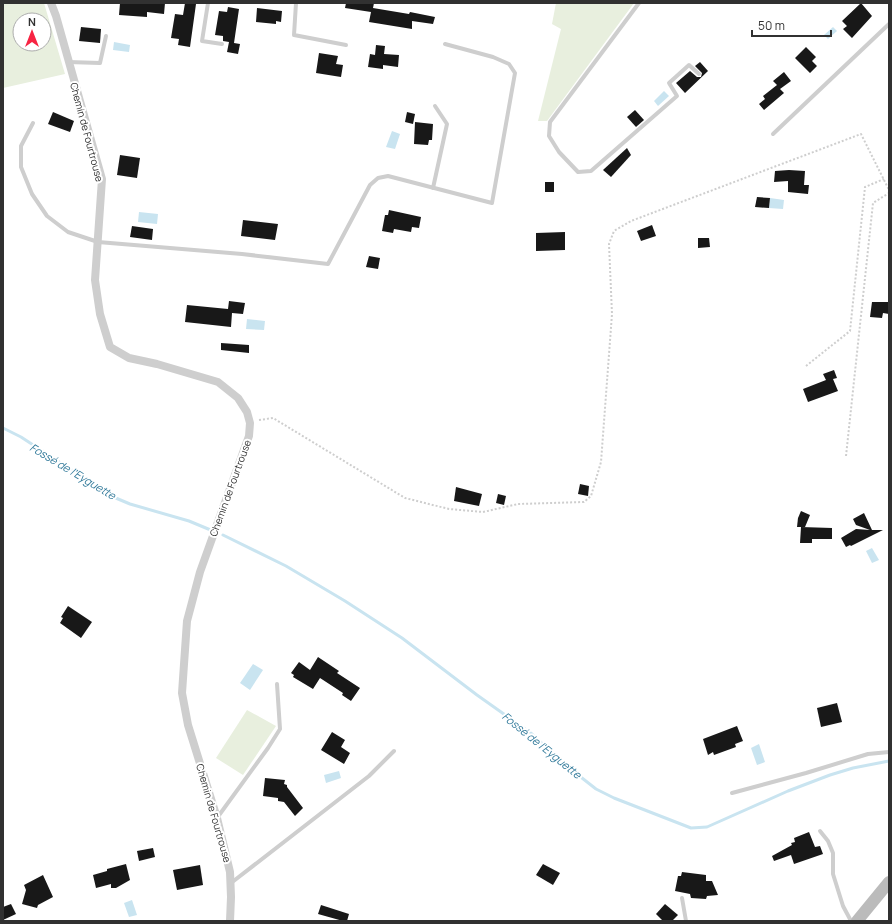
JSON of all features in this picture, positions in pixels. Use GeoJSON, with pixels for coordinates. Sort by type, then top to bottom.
{"type":"FeatureCollection","features":[{"type":"Feature","properties":{"kind":"main road"},"geometry":{"type":"LineString","coordinates":[[857,921],[889,882]]}},
{"type":"Feature","properties":{"kind":"street","name":"Chemin de Fourtrouse"},"geometry":{"type":"LineString","coordinates":[[51,3],[102,179],[95,280],[100,314],[110,347],[129,358],[157,364],[218,382],[238,398],[247,412],[250,423],[249,436],[200,572],[187,621],[182,693],[188,725],[217,818],[230,872],[230,921]]}},
{"type":"Feature","properties":{"kind":"lane"},"geometry":{"type":"LineString","coordinates":[[208,3],[202,40],[222,44]]}},
{"type":"Feature","properties":{"kind":"lane"},"geometry":{"type":"LineString","coordinates":[[296,3],[294,35],[346,45]]}},
{"type":"Feature","properties":{"kind":"lane"},"geometry":{"type":"LineString","coordinates":[[639,3],[550,122],[550,136],[559,152],[578,172],[591,172],[677,96],[669,83],[679,73],[689,65],[698,74]]}},
{"type":"Feature","properties":{"kind":"lane"},"geometry":{"type":"LineString","coordinates":[[773,134],[889,24]]}},
{"type":"Feature","properties":{"kind":"lane"},"geometry":{"type":"LineString","coordinates":[[68,62],[100,63],[106,36]]}},
{"type":"Feature","properties":{"kind":"lane"},"geometry":{"type":"LineString","coordinates":[[33,123],[21,146],[20,167],[32,194],[47,216],[68,232],[98,242],[242,254],[328,264],[370,185],[378,178],[388,176],[492,203],[515,73],[509,64],[493,57],[445,44]]}},
{"type":"Feature","properties":{"kind":"lane"},"geometry":{"type":"LineString","coordinates":[[433,188],[447,124],[435,106]]}},
{"type":"Feature","properties":{"kind":"lane"},"geometry":{"type":"LineString","coordinates":[[217,818],[280,729],[277,684]]}},
{"type":"Feature","properties":{"kind":"lane"},"geometry":{"type":"LineString","coordinates":[[231,883],[368,776],[394,751]]}},
{"type":"Feature","properties":{"kind":"lane"},"geometry":{"type":"LineString","coordinates":[[732,793],[868,754],[889,752]]}},
{"type":"Feature","properties":{"kind":"lane"},"geometry":{"type":"LineString","coordinates":[[820,831],[828,841],[833,853],[833,874],[843,906],[851,921]]}},
{"type":"Feature","properties":{"kind":"lane"},"geometry":{"type":"LineString","coordinates":[[682,898],[686,921]]}},
{"type":"Feature","properties":{"kind":"path"},"geometry":{"type":"LineString","coordinates":[[250,423],[263,418],[273,418],[405,498],[449,509],[483,512],[518,504],[584,502],[591,496],[601,462],[612,314],[609,244],[614,231],[631,221],[861,134],[889,190]]}},
{"type":"Feature","properties":{"kind":"path"},"geometry":{"type":"LineString","coordinates":[[806,366],[850,331],[865,187],[884,179]]}},
{"type":"Feature","properties":{"kind":"path"},"geometry":{"type":"LineString","coordinates":[[846,456],[873,203],[889,193]]}},
{"type":"Feature","properties":{"kind":"green space"},"geometry":{"type":"Polygon","coordinates":[[[5,3],[44,3],[47,12],[12,12],[12,52],[52,52],[52,30],[65,74],[3,88],[3,6],[5,3]]]}},
{"type":"Feature","properties":{"kind":"green space"},"geometry":{"type":"Polygon","coordinates":[[[556,3],[634,3],[547,121],[538,121],[561,29],[552,24],[556,3]]]}},
{"type":"Feature","properties":{"kind":"green space"},"geometry":{"type":"Polygon","coordinates":[[[247,710],[276,726],[243,775],[216,758],[247,710]]]}},
{"type":"Feature","properties":{"kind":"water"},"geometry":{"type":"Polygon","coordinates":[[[833,27],[837,31],[828,39],[824,35],[833,27]]]}},
{"type":"Feature","properties":{"kind":"water"},"geometry":{"type":"Polygon","coordinates":[[[114,42],[130,45],[129,52],[113,50],[114,42]]]}},
{"type":"Feature","properties":{"kind":"water"},"geometry":{"type":"Polygon","coordinates":[[[664,91],[669,96],[658,106],[654,101],[664,91]]]}},
{"type":"Feature","properties":{"kind":"water"},"geometry":{"type":"Polygon","coordinates":[[[392,131],[400,134],[395,149],[386,147],[392,131]]]}},
{"type":"Feature","properties":{"kind":"water"},"geometry":{"type":"Polygon","coordinates":[[[770,198],[784,200],[783,209],[769,208],[770,198]]]}},
{"type":"Feature","properties":{"kind":"water"},"geometry":{"type":"Polygon","coordinates":[[[139,212],[158,214],[157,224],[138,222],[139,212]]]}},
{"type":"Feature","properties":{"kind":"water"},"geometry":{"type":"Polygon","coordinates":[[[247,319],[265,321],[264,330],[246,329],[247,319]]]}},
{"type":"Feature","properties":{"kind":"water"},"geometry":{"type":"Polygon","coordinates":[[[872,548],[879,560],[872,563],[866,551],[872,548]]]}},
{"type":"Feature","properties":{"kind":"water"},"geometry":{"type":"Polygon","coordinates":[[[253,664],[263,670],[250,690],[240,683],[253,664]]]}},
{"type":"Feature","properties":{"kind":"water"},"geometry":{"type":"Polygon","coordinates":[[[759,744],[765,762],[757,765],[751,748],[759,744]]]}},
{"type":"Feature","properties":{"kind":"water"},"geometry":{"type":"Polygon","coordinates":[[[339,771],[341,778],[326,783],[324,775],[339,771]]]}},
{"type":"Feature","properties":{"kind":"water"},"geometry":{"type":"Polygon","coordinates":[[[132,900],[137,915],[129,917],[124,903],[132,900]]]}},
{"type":"Feature","properties":{"kind":"building"},"geometry":{"type":"Polygon","coordinates":[[[120,3],[165,3],[164,14],[147,12],[147,17],[119,15],[120,3]]]}},
{"type":"Feature","properties":{"kind":"building"},"geometry":{"type":"Polygon","coordinates":[[[185,3],[196,4],[190,47],[178,45],[179,39],[171,38],[175,14],[183,15],[185,3]]]}},
{"type":"Feature","properties":{"kind":"building"},"geometry":{"type":"Polygon","coordinates":[[[346,3],[374,3],[373,8],[409,14],[410,12],[435,17],[433,24],[412,21],[412,29],[369,22],[371,12],[345,8],[346,3]]]}},
{"type":"Feature","properties":{"kind":"building"},"geometry":{"type":"Polygon","coordinates":[[[861,3],[872,16],[852,38],[843,29],[847,26],[842,21],[861,3]]]}},
{"type":"Feature","properties":{"kind":"building"},"geometry":{"type":"Polygon","coordinates":[[[228,7],[239,9],[234,43],[240,44],[238,54],[227,52],[229,42],[223,41],[223,36],[215,35],[219,11],[227,12],[228,7]]]}},
{"type":"Feature","properties":{"kind":"building"},"geometry":{"type":"Polygon","coordinates":[[[257,8],[282,11],[281,22],[276,21],[276,24],[256,22],[257,8]]]}},
{"type":"Feature","properties":{"kind":"building"},"geometry":{"type":"Polygon","coordinates":[[[81,27],[101,29],[100,43],[79,41],[81,27]]]}},
{"type":"Feature","properties":{"kind":"building"},"geometry":{"type":"Polygon","coordinates":[[[376,45],[385,46],[384,54],[399,55],[398,67],[383,65],[383,69],[368,67],[370,54],[375,55],[376,45]]]}},
{"type":"Feature","properties":{"kind":"building"},"geometry":{"type":"Polygon","coordinates":[[[806,47],[816,57],[812,61],[817,66],[810,73],[795,58],[806,47]]]}},
{"type":"Feature","properties":{"kind":"building"},"geometry":{"type":"Polygon","coordinates":[[[319,53],[338,56],[336,64],[343,65],[341,77],[316,73],[319,53]]]}},
{"type":"Feature","properties":{"kind":"building"},"geometry":{"type":"Polygon","coordinates":[[[700,62],[708,71],[685,93],[676,83],[690,71],[697,77],[701,77],[702,73],[695,66],[700,62]]]}},
{"type":"Feature","properties":{"kind":"building"},"geometry":{"type":"Polygon","coordinates":[[[784,72],[791,81],[780,89],[784,93],[764,110],[759,104],[765,99],[763,96],[777,85],[773,81],[784,72]]]}},
{"type":"Feature","properties":{"kind":"building"},"geometry":{"type":"Polygon","coordinates":[[[635,110],[644,120],[636,127],[627,117],[635,110]]]}},
{"type":"Feature","properties":{"kind":"building"},"geometry":{"type":"Polygon","coordinates":[[[53,112],[74,121],[70,132],[48,124],[53,112]]]}},
{"type":"Feature","properties":{"kind":"building"},"geometry":{"type":"Polygon","coordinates":[[[407,112],[415,114],[413,124],[405,122],[407,112]]]}},
{"type":"Feature","properties":{"kind":"building"},"geometry":{"type":"Polygon","coordinates":[[[415,122],[433,124],[432,140],[429,140],[428,145],[414,144],[415,122]]]}},
{"type":"Feature","properties":{"kind":"building"},"geometry":{"type":"Polygon","coordinates":[[[627,148],[631,155],[611,177],[603,170],[627,148]]]}},
{"type":"Feature","properties":{"kind":"building"},"geometry":{"type":"Polygon","coordinates":[[[120,155],[140,158],[137,178],[117,175],[120,155]]]}},
{"type":"Feature","properties":{"kind":"building"},"geometry":{"type":"Polygon","coordinates":[[[775,171],[805,171],[804,185],[809,185],[808,194],[788,192],[788,181],[774,182],[775,171]]]}},
{"type":"Feature","properties":{"kind":"building"},"geometry":{"type":"Polygon","coordinates":[[[545,182],[554,182],[554,192],[545,192],[545,182]]]}},
{"type":"Feature","properties":{"kind":"building"},"geometry":{"type":"Polygon","coordinates":[[[757,197],[770,198],[769,208],[755,207],[757,197]]]}},
{"type":"Feature","properties":{"kind":"building"},"geometry":{"type":"Polygon","coordinates":[[[389,210],[421,217],[419,228],[412,227],[411,232],[394,229],[393,233],[382,231],[385,215],[388,215],[389,210]]]}},
{"type":"Feature","properties":{"kind":"building"},"geometry":{"type":"Polygon","coordinates":[[[243,220],[278,224],[275,240],[241,236],[243,220]]]}},
{"type":"Feature","properties":{"kind":"building"},"geometry":{"type":"Polygon","coordinates":[[[652,225],[656,236],[641,241],[637,231],[652,225]]]}},
{"type":"Feature","properties":{"kind":"building"},"geometry":{"type":"Polygon","coordinates":[[[132,226],[153,229],[152,240],[130,237],[132,226]]]}},
{"type":"Feature","properties":{"kind":"building"},"geometry":{"type":"Polygon","coordinates":[[[565,232],[565,250],[536,251],[536,233],[565,232]]]}},
{"type":"Feature","properties":{"kind":"building"},"geometry":{"type":"Polygon","coordinates":[[[698,238],[709,238],[710,247],[698,248],[698,238]]]}},
{"type":"Feature","properties":{"kind":"building"},"geometry":{"type":"Polygon","coordinates":[[[369,256],[380,258],[378,269],[366,267],[369,256]]]}},
{"type":"Feature","properties":{"kind":"building"},"geometry":{"type":"Polygon","coordinates":[[[229,301],[245,303],[243,314],[232,313],[231,327],[185,322],[187,305],[228,309],[229,301]]]}},
{"type":"Feature","properties":{"kind":"building"},"geometry":{"type":"Polygon","coordinates":[[[872,302],[889,302],[889,314],[883,313],[882,318],[870,317],[872,302]]]}},
{"type":"Feature","properties":{"kind":"building"},"geometry":{"type":"Polygon","coordinates":[[[221,343],[249,345],[249,353],[221,350],[221,343]]]}},
{"type":"Feature","properties":{"kind":"building"},"geometry":{"type":"Polygon","coordinates":[[[834,370],[837,378],[833,379],[838,391],[808,402],[803,389],[826,380],[823,374],[834,370]]]}},
{"type":"Feature","properties":{"kind":"building"},"geometry":{"type":"Polygon","coordinates":[[[580,484],[589,486],[588,496],[578,494],[580,484]]]}},
{"type":"Feature","properties":{"kind":"building"},"geometry":{"type":"Polygon","coordinates":[[[456,487],[482,494],[479,506],[454,501],[456,487]]]}},
{"type":"Feature","properties":{"kind":"building"},"geometry":{"type":"Polygon","coordinates":[[[498,494],[506,496],[504,505],[496,503],[498,494]]]}},
{"type":"Feature","properties":{"kind":"building"},"geometry":{"type":"Polygon","coordinates":[[[801,511],[810,515],[805,527],[797,527],[798,518],[801,511]]]}},
{"type":"Feature","properties":{"kind":"building"},"geometry":{"type":"Polygon","coordinates":[[[864,513],[872,530],[883,530],[846,547],[841,538],[856,529],[870,530],[856,525],[853,519],[864,513]]]}},
{"type":"Feature","properties":{"kind":"building"},"geometry":{"type":"Polygon","coordinates":[[[801,527],[832,528],[832,539],[812,539],[812,543],[800,543],[801,527]]]}},
{"type":"Feature","properties":{"kind":"building"},"geometry":{"type":"Polygon","coordinates":[[[68,606],[92,622],[81,638],[60,623],[63,618],[61,617],[68,606]]]}},
{"type":"Feature","properties":{"kind":"building"},"geometry":{"type":"Polygon","coordinates":[[[318,657],[339,671],[337,673],[360,688],[351,701],[342,695],[343,693],[320,678],[313,689],[293,677],[294,675],[291,673],[299,662],[310,670],[318,657]]]}},
{"type":"Feature","properties":{"kind":"building"},"geometry":{"type":"Polygon","coordinates":[[[837,703],[842,722],[821,727],[817,708],[837,703]]]}},
{"type":"Feature","properties":{"kind":"building"},"geometry":{"type":"Polygon","coordinates":[[[737,726],[743,741],[735,744],[736,747],[714,755],[713,752],[708,755],[703,739],[737,726]]]}},
{"type":"Feature","properties":{"kind":"building"},"geometry":{"type":"Polygon","coordinates":[[[332,732],[345,740],[341,747],[350,753],[344,764],[321,750],[332,732]]]}},
{"type":"Feature","properties":{"kind":"building"},"geometry":{"type":"Polygon","coordinates":[[[265,778],[285,780],[284,784],[287,785],[303,808],[295,816],[284,802],[278,801],[278,798],[263,796],[265,778]]]}},
{"type":"Feature","properties":{"kind":"building"},"geometry":{"type":"Polygon","coordinates":[[[809,832],[815,847],[820,846],[823,854],[794,864],[791,855],[774,861],[772,856],[792,845],[791,843],[795,842],[794,838],[809,832]]]}},
{"type":"Feature","properties":{"kind":"building"},"geometry":{"type":"Polygon","coordinates":[[[153,848],[155,857],[139,861],[137,851],[153,848]]]}},
{"type":"Feature","properties":{"kind":"building"},"geometry":{"type":"Polygon","coordinates":[[[126,864],[130,880],[116,888],[111,888],[111,884],[96,888],[93,875],[107,871],[107,869],[126,864]]]}},
{"type":"Feature","properties":{"kind":"building"},"geometry":{"type":"Polygon","coordinates":[[[543,864],[560,873],[553,885],[536,875],[543,864]]]}},
{"type":"Feature","properties":{"kind":"building"},"geometry":{"type":"Polygon","coordinates":[[[200,865],[203,885],[177,890],[173,870],[200,865]]]}},
{"type":"Feature","properties":{"kind":"building"},"geometry":{"type":"Polygon","coordinates":[[[682,872],[706,875],[706,881],[712,881],[718,895],[707,896],[706,899],[691,898],[690,894],[675,891],[678,876],[681,876],[682,872]]]}},
{"type":"Feature","properties":{"kind":"building"},"geometry":{"type":"Polygon","coordinates":[[[43,875],[53,897],[38,905],[37,908],[22,904],[26,890],[24,885],[43,875]]]}},
{"type":"Feature","properties":{"kind":"building"},"geometry":{"type":"Polygon","coordinates":[[[11,904],[16,914],[3,920],[3,907],[11,904]]]}},
{"type":"Feature","properties":{"kind":"building"},"geometry":{"type":"Polygon","coordinates":[[[665,904],[678,915],[672,921],[663,921],[656,914],[665,904]]]}},
{"type":"Feature","properties":{"kind":"building"},"geometry":{"type":"Polygon","coordinates":[[[321,905],[349,914],[347,921],[318,914],[321,905]]]}},
{"type":"Feature","properties":{"kind":"waterway","name":"Fossé de l'Eyguette"},"geometry":{"type":"LineString","coordinates":[[3,428],[21,437],[111,496],[130,504],[189,521],[213,531]]}},
{"type":"Feature","properties":{"kind":"waterway","name":"Fossé de l'Eyguette"},"geometry":{"type":"LineString","coordinates":[[223,535],[286,566],[345,601],[402,638],[477,695],[532,734],[563,763],[596,789],[614,798],[691,828],[707,827],[788,791],[830,775],[853,768],[889,761]]}}]}
